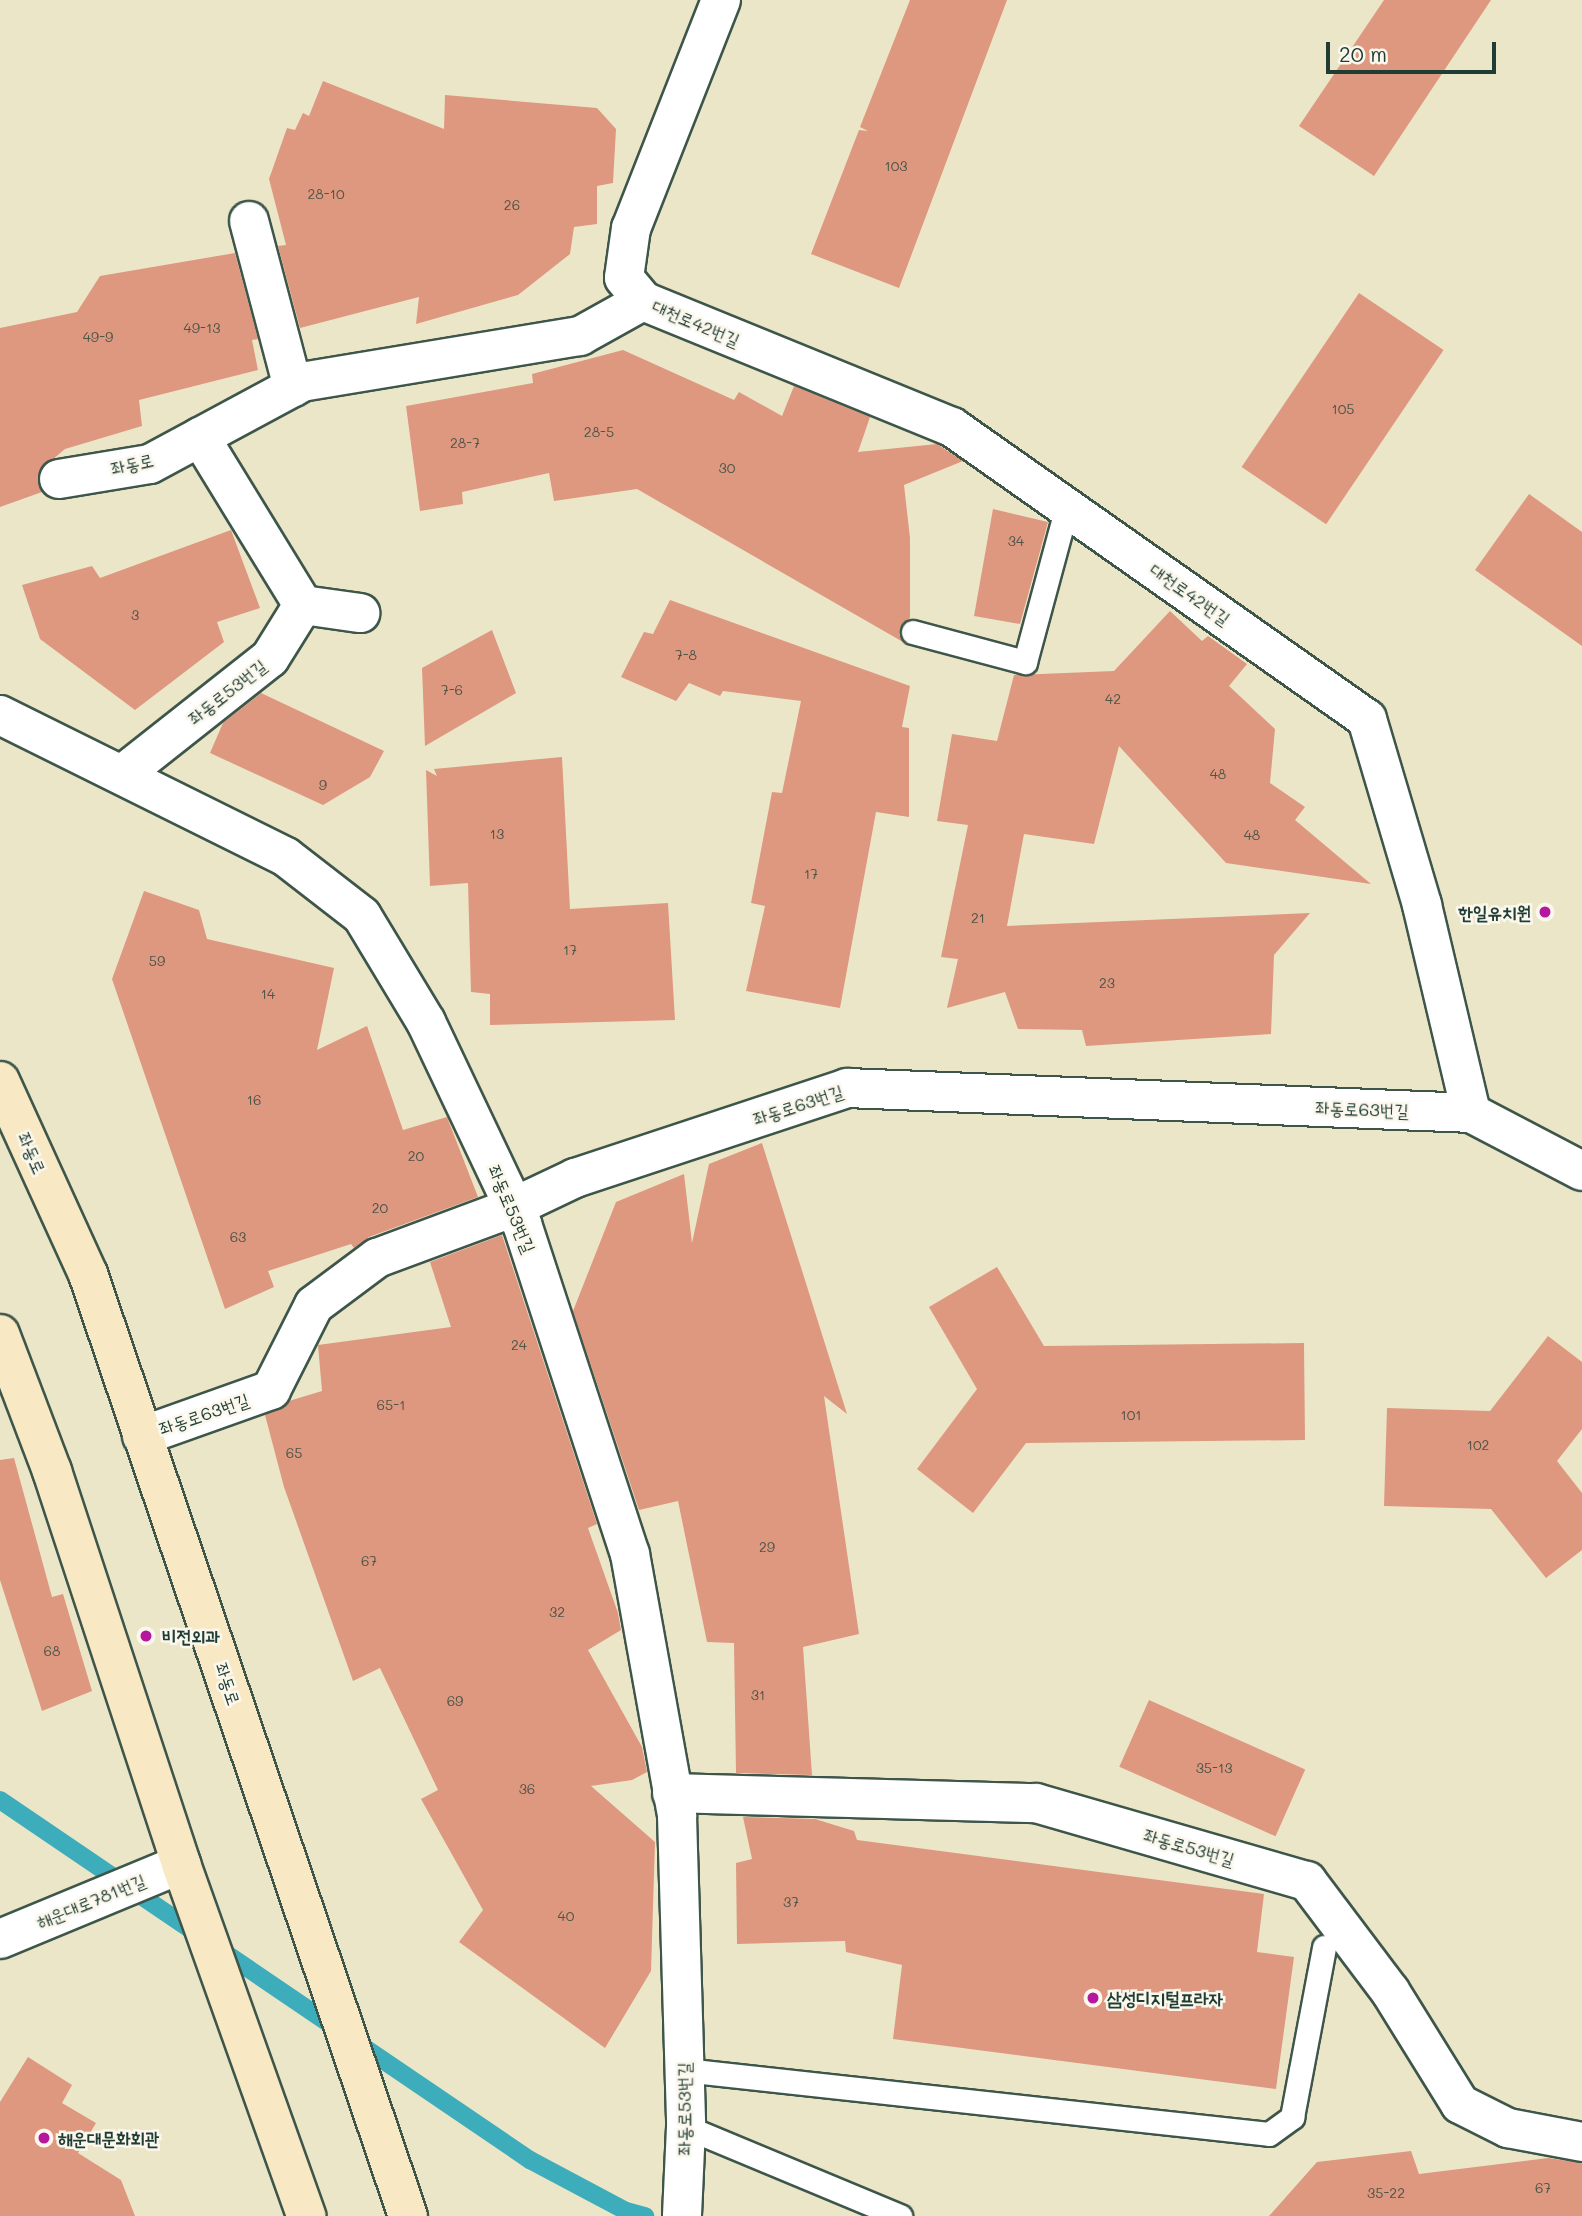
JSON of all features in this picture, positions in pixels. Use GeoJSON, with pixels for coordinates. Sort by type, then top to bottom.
{"type":"FeatureCollection","features":[{"type":"Feature","properties":{"kind":"main road","name":"좌동로"},"geometry":{"type":"LineString","coordinates":[[0,1081],[88,1274],[408,2216]]}},
{"type":"Feature","properties":{"kind":"main road"},"geometry":{"type":"LineString","coordinates":[[0,1334],[156,1779],[181,1864],[306,2215]]}},
{"type":"Feature","properties":{"kind":"main road"},"geometry":{"type":"LineString","coordinates":[[394,2179],[437,2216]]}},
{"type":"Feature","properties":{"kind":"street","name":"대천로42번길"},"geometry":{"type":"LineString","coordinates":[[721,0],[631,228],[624,278],[643,301],[952,427],[1367,719],[1422,905],[1472,1113]]}},
{"type":"Feature","properties":{"kind":"street"},"geometry":{"type":"LineString","coordinates":[[249,221],[293,387]]}},
{"type":"Feature","properties":{"kind":"street","name":"대천로42번길"},"geometry":{"type":"LineString","coordinates":[[200,437],[302,382],[580,336],[643,301]]}},
{"type":"Feature","properties":{"kind":"street"},"geometry":{"type":"LineString","coordinates":[[200,437],[303,606],[360,613]]}},
{"type":"Feature","properties":{"kind":"street","name":"좌동로"},"geometry":{"type":"LineString","coordinates":[[59,479],[150,464],[200,437]]}},
{"type":"Feature","properties":{"kind":"street","name":"좌동로53번길"},"geometry":{"type":"LineString","coordinates":[[123,774],[270,658],[303,606]]}},
{"type":"Feature","properties":{"kind":"street","name":"좌동로53번길"},"geometry":{"type":"LineString","coordinates":[[0,715],[286,857],[362,916],[426,1022],[514,1207],[630,1554],[673,1793],[686,2127],[682,2216]]}},
{"type":"Feature","properties":{"kind":"street","name":"좌동로63번길"},"geometry":{"type":"LineString","coordinates":[[142,1436],[271,1390],[314,1305],[377,1258],[514,1207],[575,1178],[847,1088],[1472,1113],[1582,1171]]}},
{"type":"Feature","properties":{"kind":"street","name":"좌동로53번길"},"geometry":{"type":"LineString","coordinates":[[673,1793],[1036,1803],[1307,1881],[1390,1991],[1460,2104],[1508,2128],[1582,2142]]}},
{"type":"Feature","properties":{"kind":"street","name":"해운대로781번길"},"geometry":{"type":"LineString","coordinates":[[11,1934],[181,1864]]}},
{"type":"Feature","properties":{"kind":"lane"},"geometry":{"type":"LineString","coordinates":[[913,632],[1025,662],[1067,506]]}},
{"type":"Feature","properties":{"kind":"lane"},"geometry":{"type":"LineString","coordinates":[[684,2070],[1269,2134],[1292,2117],[1324,1947]]}},
{"type":"Feature","properties":{"kind":"lane"},"geometry":{"type":"LineString","coordinates":[[686,2127],[900,2216]]}},
{"type":"Feature","properties":{"kind":"building"},"geometry":{"type":"Polygon","coordinates":[[[910,0],[1007,0],[899,288],[811,254],[859,130],[868,131],[860,127],[910,0]]]}},
{"type":"Feature","properties":{"kind":"building"},"geometry":{"type":"Polygon","coordinates":[[[1384,0],[1491,0],[1374,176],[1299,126],[1384,0]]]}},
{"type":"Feature","properties":{"kind":"building"},"geometry":{"type":"Polygon","coordinates":[[[323,81],[444,129],[445,95],[597,108],[616,129],[613,183],[597,186],[597,224],[574,227],[570,254],[518,295],[416,324],[419,297],[300,328],[278,246],[286,245],[269,179],[287,128],[295,130],[303,113],[309,116],[323,81]]]}},
{"type":"Feature","properties":{"kind":"building"},"geometry":{"type":"Polygon","coordinates":[[[235,253],[258,339],[252,340],[258,370],[139,400],[142,426],[65,449],[39,471],[42,492],[0,507],[0,328],[77,312],[100,276],[235,253]]]}},
{"type":"Feature","properties":{"kind":"building"},"geometry":{"type":"Polygon","coordinates":[[[1359,293],[1444,350],[1326,524],[1242,467],[1359,293]]]}},
{"type":"Feature","properties":{"kind":"building"},"geometry":{"type":"Polygon","coordinates":[[[623,350],[734,400],[739,392],[782,416],[794,386],[870,417],[858,452],[937,444],[963,461],[904,485],[910,538],[910,618],[903,623],[899,635],[910,646],[637,489],[554,501],[549,473],[462,492],[463,504],[420,511],[406,406],[533,383],[532,374],[623,350]]]}},
{"type":"Feature","properties":{"kind":"building"},"geometry":{"type":"Polygon","coordinates":[[[1529,494],[1582,532],[1582,646],[1475,570],[1529,494]]]}},
{"type":"Feature","properties":{"kind":"building"},"geometry":{"type":"Polygon","coordinates":[[[993,509],[1048,522],[1020,624],[974,616],[993,509]]]}},
{"type":"Feature","properties":{"kind":"building"},"geometry":{"type":"Polygon","coordinates":[[[231,530],[260,608],[217,622],[224,642],[135,710],[40,639],[22,585],[92,566],[100,578],[231,530]]]}},
{"type":"Feature","properties":{"kind":"building"},"geometry":{"type":"Polygon","coordinates":[[[670,600],[910,686],[902,727],[909,728],[909,817],[876,812],[840,1008],[746,991],[765,906],[751,903],[772,792],[782,793],[801,701],[723,691],[720,696],[689,683],[676,701],[621,677],[644,632],[653,634],[670,600]]]}},
{"type":"Feature","properties":{"kind":"building"},"geometry":{"type":"Polygon","coordinates":[[[1170,611],[1202,641],[1208,636],[1247,664],[1229,686],[1275,729],[1270,783],[1305,807],[1295,820],[1371,884],[1226,863],[1119,746],[1094,844],[1024,834],[1007,926],[1310,913],[1274,955],[1271,1034],[1086,1046],[1082,1030],[1018,1029],[1005,992],[947,1008],[958,959],[941,957],[968,825],[937,821],[952,734],[997,741],[1014,675],[1114,671],[1170,611]]]}},
{"type":"Feature","properties":{"kind":"building"},"geometry":{"type":"Polygon","coordinates":[[[492,630],[516,693],[425,746],[422,668],[492,630]]]}},
{"type":"Feature","properties":{"kind":"building"},"geometry":{"type":"Polygon","coordinates":[[[261,693],[384,751],[370,777],[323,805],[210,753],[223,723],[261,693]]]}},
{"type":"Feature","properties":{"kind":"building"},"geometry":{"type":"Polygon","coordinates":[[[562,757],[570,909],[668,903],[675,1020],[490,1025],[490,994],[471,992],[468,883],[430,886],[426,770],[437,776],[434,769],[562,757]]]}},
{"type":"Feature","properties":{"kind":"building"},"geometry":{"type":"Polygon","coordinates":[[[144,891],[199,910],[207,939],[334,968],[317,1050],[367,1026],[403,1130],[447,1117],[478,1197],[369,1237],[354,1248],[351,1244],[268,1271],[274,1287],[225,1309],[112,979],[144,891]]]}},
{"type":"Feature","properties":{"kind":"building"},"geometry":{"type":"Polygon","coordinates":[[[762,1143],[847,1414],[824,1396],[859,1634],[803,1647],[812,1775],[736,1773],[734,1643],[707,1642],[678,1501],[639,1510],[573,1311],[616,1202],[684,1174],[692,1243],[709,1164],[762,1143]]]}},
{"type":"Feature","properties":{"kind":"building"},"geometry":{"type":"Polygon","coordinates":[[[502,1235],[597,1524],[588,1528],[618,1613],[621,1630],[588,1650],[642,1747],[647,1772],[632,1780],[591,1786],[655,1842],[651,1971],[605,2048],[459,1942],[483,1910],[421,1799],[438,1790],[380,1668],[353,1681],[284,1487],[265,1415],[289,1401],[322,1391],[318,1345],[451,1327],[430,1262],[502,1235]]]}},
{"type":"Feature","properties":{"kind":"building"},"geometry":{"type":"Polygon","coordinates":[[[997,1267],[1044,1346],[1304,1343],[1305,1440],[1026,1443],[973,1513],[917,1469],[977,1389],[929,1307],[997,1267]]]}},
{"type":"Feature","properties":{"kind":"building"},"geometry":{"type":"Polygon","coordinates":[[[1548,1336],[1582,1362],[1582,1429],[1557,1461],[1582,1493],[1582,1550],[1546,1578],[1491,1509],[1384,1506],[1387,1408],[1490,1411],[1548,1336]]]}},
{"type":"Feature","properties":{"kind":"building"},"geometry":{"type":"Polygon","coordinates":[[[14,1458],[52,1597],[63,1594],[92,1691],[42,1711],[0,1580],[0,1460],[14,1458]]]}},
{"type":"Feature","properties":{"kind":"building"},"geometry":{"type":"Polygon","coordinates":[[[1149,1700],[1305,1770],[1276,1836],[1119,1767],[1149,1700]]]}},
{"type":"Feature","properties":{"kind":"building","name":"삼성디지털프라자"},"geometry":{"type":"Polygon","coordinates":[[[743,1817],[815,1819],[854,1831],[857,1840],[1264,1894],[1257,1952],[1294,1957],[1276,2089],[893,2039],[902,1965],[846,1952],[845,1941],[737,1944],[736,1863],[752,1859],[743,1817]]]}},
{"type":"Feature","properties":{"kind":"building","name":"해운대문화회관"},"geometry":{"type":"Polygon","coordinates":[[[28,2057],[72,2085],[62,2103],[96,2123],[78,2153],[121,2180],[135,2216],[0,2216],[0,2102],[28,2057]]]}},
{"type":"Feature","properties":{"kind":"building"},"geometry":{"type":"Polygon","coordinates":[[[1411,2151],[1419,2174],[1548,2158],[1582,2163],[1582,2216],[1269,2216],[1317,2162],[1411,2151]]]}},
{"type":"Feature","properties":{"kind":"waterway"},"geometry":{"type":"LineString","coordinates":[[0,1800],[530,2160],[626,2211],[645,2216]]}},
{"type":"Feature","properties":{"kind":"place","name":"한일유치원"},"geometry":{"type":"Point","coordinates":[1545,912]}},
{"type":"Feature","properties":{"kind":"place","name":"비전외과"},"geometry":{"type":"Point","coordinates":[146,1636]}},
{"type":"Feature","properties":{"kind":"place","name":"삼성디지털프라자"},"geometry":{"type":"Point","coordinates":[1093,1998]}},
{"type":"Feature","properties":{"kind":"place","name":"해운대문화회관"},"geometry":{"type":"Point","coordinates":[44,2138]}}]}
